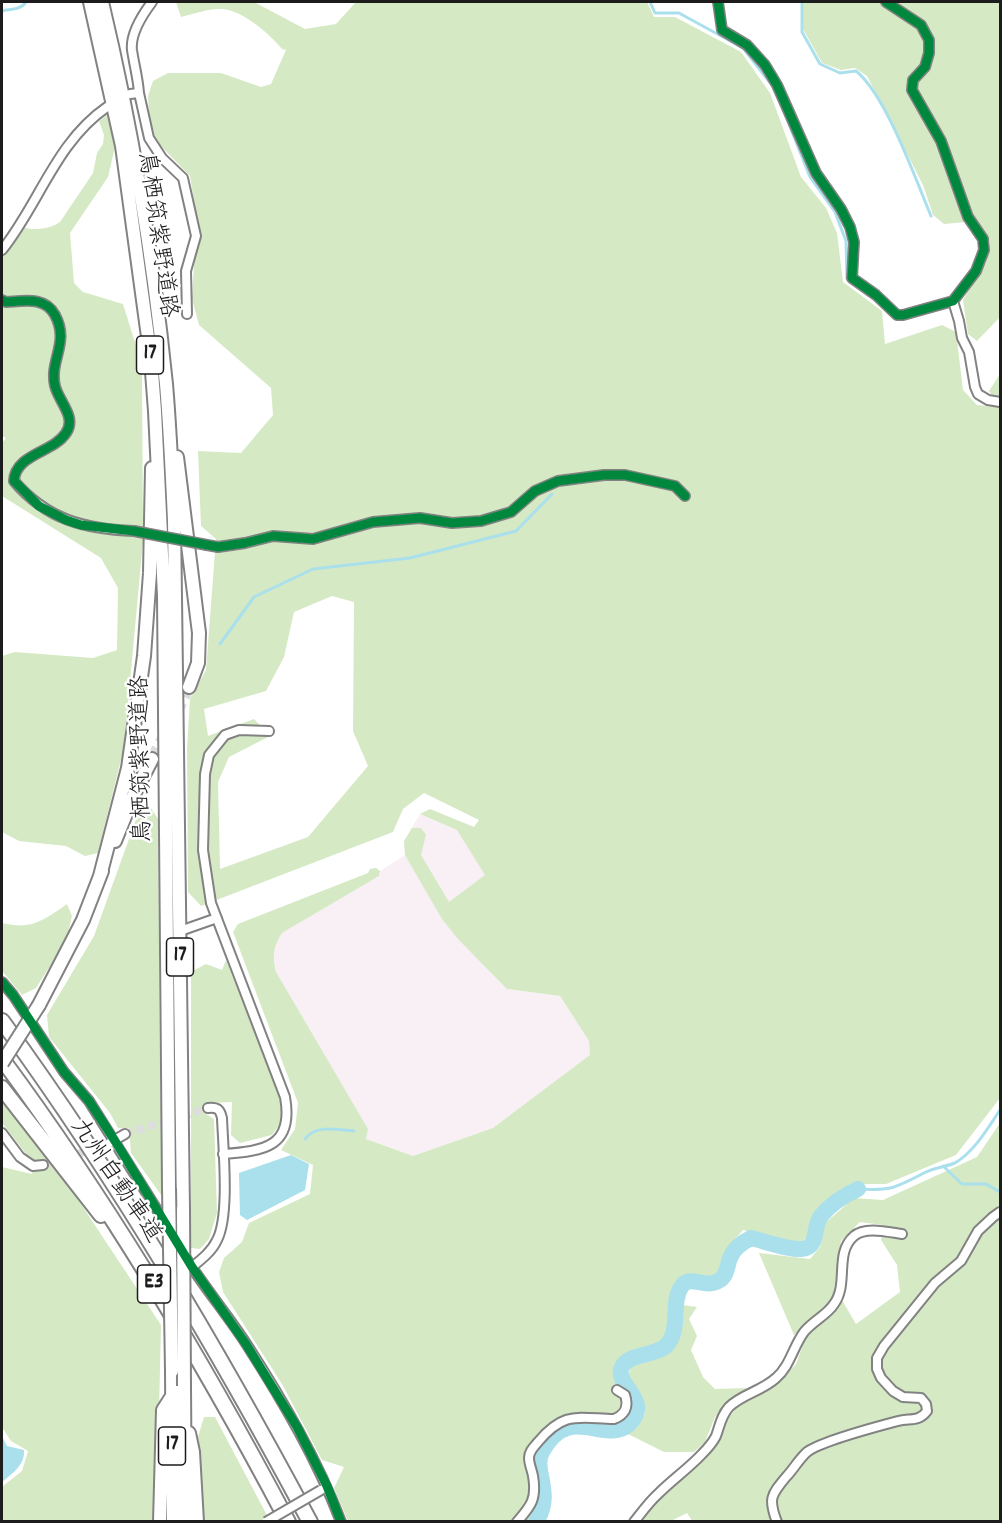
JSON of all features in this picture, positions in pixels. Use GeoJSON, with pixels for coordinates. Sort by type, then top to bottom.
{"type":"FeatureCollection","features":[{"type":"Feature","properties":{"kind":"highway","name":"九州自動車道"},"geometry":{"type":"LineString","coordinates":[[2,1021],[68,1113],[159,1254],[310,1521]]}},
{"type":"Feature","properties":{"kind":"highway","name":"九州自動車道"},"geometry":{"type":"LineString","coordinates":[[2,1061],[89,1182],[157,1288],[288,1521]]}},
{"type":"Feature","properties":{"kind":"highway"},"geometry":{"type":"LineString","coordinates":[[2,1088],[157,1288]]}},
{"type":"Feature","properties":{"kind":"main road","name":"鳥栖筑紫野道路"},"geometry":{"type":"LineString","coordinates":[[90,2],[122,146],[146,324],[155,411],[164,596],[172,1521]]}},
{"type":"Feature","properties":{"kind":"main road","name":"鳥栖筑紫野道路"},"geometry":{"type":"LineString","coordinates":[[102,2],[132,138],[146,225],[166,384],[174,521],[185,1521]]}},
{"type":"Feature","properties":{"kind":"main road","name":"17"},"geometry":{"type":"LineString","coordinates":[[100,876],[128,768],[144,656],[150,573],[151,481],[155,411]]}},
{"type":"Feature","properties":{"kind":"main road","name":"17"},"geometry":{"type":"LineString","coordinates":[[168,415],[180,475],[199,625],[198,663],[189,687]]}},
{"type":"Feature","properties":{"kind":"main road","name":"17"},"geometry":{"type":"LineString","coordinates":[[2,1061],[39,1005],[82,920],[135,792],[152,759]]}},
{"type":"Feature","properties":{"kind":"main road"},"geometry":{"type":"LineString","coordinates":[[160,1521],[163,1410],[172,1396]]}},
{"type":"Feature","properties":{"kind":"main road"},"geometry":{"type":"LineString","coordinates":[[184,1414],[193,1452],[197,1521]]}},
{"type":"Feature","properties":{"kind":"street"},"geometry":{"type":"LineString","coordinates":[[152,2],[135,30],[132,47],[149,138],[162,158],[183,178],[196,236],[186,271],[187,314]]}},
{"type":"Feature","properties":{"kind":"street"},"geometry":{"type":"LineString","coordinates":[[718,2],[722,30],[747,45],[765,65],[786,102],[816,173],[842,209],[854,242],[852,278],[876,295],[897,315],[903,315],[953,301],[976,271],[984,250],[983,239],[968,217],[940,141],[912,90],[913,80],[925,67],[929,53],[929,40],[921,25],[886,2]]}},
{"type":"Feature","properties":{"kind":"street"},"geometry":{"type":"LineString","coordinates":[[130,94],[139,93]]}},
{"type":"Feature","properties":{"kind":"street"},"geometry":{"type":"LineString","coordinates":[[2,250],[74,136],[94,115],[107,107]]}},
{"type":"Feature","properties":{"kind":"street"},"geometry":{"type":"LineString","coordinates":[[2,300],[42,302],[51,307],[62,332],[54,373],[56,387],[70,423],[63,437],[47,450],[25,460],[19,466],[15,472],[14,481],[39,506],[81,525],[134,531],[218,547],[273,536],[313,539],[373,522],[420,518],[452,523],[481,521],[511,512],[535,491],[558,482],[604,475],[625,476],[675,486],[685,496]]}},
{"type":"Feature","properties":{"kind":"street"},"geometry":{"type":"LineString","coordinates":[[953,301],[969,352],[978,394],[988,400],[1000,402]]}},
{"type":"Feature","properties":{"kind":"street"},"geometry":{"type":"LineString","coordinates":[[224,1154],[257,1151],[268,1146],[283,1131],[288,1112],[285,1097],[207,889],[203,850],[205,774],[209,755],[225,735],[239,730],[269,731]]}},
{"type":"Feature","properties":{"kind":"street"},"geometry":{"type":"LineString","coordinates":[[180,931],[217,918]]}},
{"type":"Feature","properties":{"kind":"street"},"geometry":{"type":"LineString","coordinates":[[2,982],[64,1072],[89,1101],[116,1141],[192,1267],[246,1344],[297,1428],[341,1521]]}},
{"type":"Feature","properties":{"kind":"street"},"geometry":{"type":"LineString","coordinates":[[192,1267],[206,1256],[218,1239],[224,1217],[222,1118],[220,1110],[215,1107],[208,1108]]}},
{"type":"Feature","properties":{"kind":"street"},"geometry":{"type":"LineString","coordinates":[[2,1133],[20,1157],[33,1166],[43,1165]]}},
{"type":"Feature","properties":{"kind":"street"},"geometry":{"type":"LineString","coordinates":[[106,1144],[116,1141],[125,1134]]}},
{"type":"Feature","properties":{"kind":"street"},"geometry":{"type":"LineString","coordinates":[[777,1521],[771,1506],[773,1493],[807,1453],[822,1445],[901,1420],[915,1420],[927,1411],[926,1404],[921,1398],[903,1397],[880,1378],[877,1358],[884,1346],[935,1283],[961,1262],[978,1231],[1000,1212]]}},
{"type":"Feature","properties":{"kind":"street"},"geometry":{"type":"LineString","coordinates":[[634,1521],[656,1496],[703,1454],[716,1436],[720,1420],[727,1409],[736,1401],[762,1389],[777,1377],[789,1362],[806,1330],[834,1305],[841,1290],[843,1254],[847,1243],[855,1234],[864,1230],[903,1234]]}},
{"type":"Feature","properties":{"kind":"street"},"geometry":{"type":"LineString","coordinates":[[517,1521],[532,1505],[534,1496],[535,1485],[529,1458],[531,1451],[549,1429],[558,1422],[570,1418],[614,1419],[620,1417],[628,1403],[625,1395],[617,1390]]}},
{"type":"Feature","properties":{"kind":"street"},"geometry":{"type":"LineString","coordinates":[[266,1521],[324,1488]]}},
{"type":"Feature","properties":{"kind":"shaded area"},"geometry":{"type":"Polygon","coordinates":[[[420,814],[469,835],[493,877],[507,989],[560,996],[589,1041],[591,1055],[493,1128],[413,1156],[366,1139],[276,972],[273,958],[274,945],[282,933],[379,876],[380,871],[405,855],[404,841],[420,814]]]}},
{"type":"Feature","properties":{"kind":"green space"},"geometry":{"type":"Polygon","coordinates":[[[176,2],[254,2],[305,29],[336,24],[356,2],[647,2],[654,17],[675,17],[741,52],[770,93],[801,177],[826,208],[837,233],[843,282],[882,311],[885,344],[942,325],[956,332],[963,390],[977,405],[999,407],[989,391],[1000,374],[1000,1098],[956,1155],[886,1184],[850,1184],[811,1218],[809,1236],[797,1245],[743,1230],[727,1249],[722,1271],[710,1279],[686,1274],[674,1288],[671,1324],[661,1346],[630,1355],[619,1364],[620,1380],[632,1407],[630,1416],[613,1428],[580,1423],[571,1424],[561,1428],[550,1438],[540,1450],[536,1461],[539,1503],[529,1521],[348,1521],[334,1488],[344,1467],[322,1460],[282,1384],[223,1292],[219,1272],[224,1258],[242,1242],[249,1223],[310,1194],[313,1165],[281,1150],[295,1129],[298,1103],[233,932],[238,924],[368,873],[370,869],[376,868],[380,871],[379,876],[282,933],[275,947],[274,956],[276,972],[368,1129],[366,1139],[413,1156],[493,1128],[590,1055],[589,1041],[560,996],[507,989],[458,939],[442,919],[405,855],[404,841],[412,828],[421,828],[426,835],[421,855],[449,902],[485,875],[457,830],[420,814],[430,809],[474,827],[479,820],[424,793],[403,809],[393,832],[201,906],[188,892],[187,749],[190,699],[206,670],[216,539],[201,526],[198,451],[241,453],[273,415],[271,388],[199,325],[192,299],[199,232],[190,176],[156,141],[149,115],[148,96],[153,81],[168,73],[221,73],[261,87],[271,84],[286,50],[282,49],[254,23],[227,10],[210,10],[181,17],[176,2]],[[332,596],[294,612],[284,657],[266,691],[204,709],[208,736],[254,719],[270,736],[229,757],[218,782],[220,869],[308,837],[368,766],[353,731],[354,602],[332,596]]]}},
{"type":"Feature","properties":{"kind":"green space"},"geometry":{"type":"Polygon","coordinates":[[[803,2],[1000,2],[1000,317],[977,341],[968,334],[963,300],[986,263],[990,242],[977,221],[944,224],[933,215],[923,185],[867,76],[855,68],[841,70],[822,63],[803,29],[803,2]]]}},
{"type":"Feature","properties":{"kind":"green space"},"geometry":{"type":"Polygon","coordinates":[[[109,114],[115,147],[108,177],[70,233],[74,283],[83,292],[123,304],[142,365],[143,541],[124,747],[98,853],[85,856],[66,846],[19,841],[2,832],[2,656],[15,652],[93,658],[117,650],[118,588],[101,558],[2,496],[2,443],[6,438],[2,436],[2,257],[22,227],[42,229],[60,222],[93,173],[97,153],[103,144],[104,135],[99,121],[109,114]]]}},
{"type":"Feature","properties":{"kind":"green space"},"geometry":{"type":"Polygon","coordinates":[[[150,806],[158,819],[160,1080],[164,1199],[131,1153],[129,1128],[118,1128],[110,1113],[49,1037],[47,1015],[94,936],[138,814],[150,806]]]}},
{"type":"Feature","properties":{"kind":"green space"},"geometry":{"type":"Polygon","coordinates":[[[67,904],[72,916],[66,941],[36,988],[22,995],[2,971],[2,923],[29,925],[36,923],[67,904]]]}},
{"type":"Feature","properties":{"kind":"green space"},"geometry":{"type":"Polygon","coordinates":[[[226,960],[282,1103],[281,1123],[272,1135],[240,1143],[231,1135],[232,1102],[209,1103],[206,1114],[214,1119],[217,1213],[209,1239],[200,1249],[191,1248],[191,972],[206,964],[222,970],[226,960]]]}},
{"type":"Feature","properties":{"kind":"green space"},"geometry":{"type":"Polygon","coordinates":[[[2,1098],[69,1186],[161,1325],[153,1521],[2,1521],[2,1487],[22,1471],[28,1451],[11,1441],[2,1427],[2,1167],[32,1174],[33,1163],[2,1123],[2,1098]]]}},
{"type":"Feature","properties":{"kind":"green space"},"geometry":{"type":"Polygon","coordinates":[[[1000,1123],[1000,1205],[997,1206],[1000,1207],[1000,1521],[693,1522],[687,1513],[671,1521],[638,1522],[657,1500],[715,1446],[726,1421],[738,1406],[775,1386],[796,1364],[807,1334],[842,1300],[856,1324],[900,1292],[897,1265],[881,1240],[883,1225],[860,1222],[841,1241],[833,1298],[794,1335],[759,1253],[810,1259],[820,1247],[824,1224],[854,1198],[883,1200],[977,1157],[1000,1123]]]}},
{"type":"Feature","properties":{"kind":"green space"},"geometry":{"type":"Polygon","coordinates":[[[682,1305],[697,1307],[689,1319],[697,1336],[691,1350],[703,1377],[715,1389],[747,1388],[725,1404],[715,1417],[705,1442],[694,1452],[664,1452],[628,1434],[645,1414],[639,1391],[628,1376],[632,1364],[667,1351],[677,1334],[682,1305]]]}},
{"type":"Feature","properties":{"kind":"green space"},"geometry":{"type":"Polygon","coordinates":[[[204,1417],[215,1417],[270,1521],[204,1521],[198,1437],[204,1417]]]}},
{"type":"Feature","properties":{"kind":"water"},"geometry":{"type":"Polygon","coordinates":[[[291,1155],[309,1164],[305,1190],[247,1220],[240,1215],[239,1173],[291,1155]]]}},
{"type":"Feature","properties":{"kind":"water"},"geometry":{"type":"Polygon","coordinates":[[[2,1436],[7,1446],[24,1450],[24,1455],[14,1472],[2,1482],[2,1436]]]}},
{"type":"Feature","properties":{"kind":"waterway"},"geometry":{"type":"LineString","coordinates":[[2,11],[18,8],[26,2]]}},
{"type":"Feature","properties":{"kind":"waterway"},"geometry":{"type":"LineString","coordinates":[[650,2],[655,13],[679,13],[743,48],[775,89],[810,177],[835,212],[846,241],[847,279]]}},
{"type":"Feature","properties":{"kind":"waterway"},"geometry":{"type":"LineString","coordinates":[[802,2],[802,32],[820,64],[840,73],[856,71],[878,98],[899,138],[931,216]]}},
{"type":"Feature","properties":{"kind":"waterway"},"geometry":{"type":"LineString","coordinates":[[220,644],[254,597],[313,569],[410,558],[516,531],[552,494]]}},
{"type":"Feature","properties":{"kind":"waterway"},"geometry":{"type":"LineString","coordinates":[[858,1189],[892,1187],[928,1171],[955,1163],[974,1146],[1000,1110]]}},
{"type":"Feature","properties":{"kind":"waterway"},"geometry":{"type":"LineString","coordinates":[[305,1139],[315,1131],[321,1130],[354,1131]]}},
{"type":"Feature","properties":{"kind":"waterway"},"geometry":{"type":"LineString","coordinates":[[943,1166],[962,1184],[986,1184],[1000,1192]]}},
{"type":"Feature","properties":{"kind":"waterway"},"geometry":{"type":"LineString","coordinates":[[536,1522],[544,1501],[540,1466],[542,1452],[553,1437],[564,1429],[587,1427],[609,1430],[619,1429],[629,1424],[636,1415],[637,1408],[623,1380],[622,1367],[630,1359],[655,1352],[671,1340],[675,1326],[677,1295],[684,1284],[692,1281],[708,1284],[720,1280],[725,1275],[735,1250],[751,1238],[790,1248],[807,1248],[813,1241],[821,1216],[838,1201],[858,1189]]}},
{"type":"Feature","properties":{"kind":"tunnel"},"geometry":{"type":"LineString","coordinates":[[176,713],[189,687]]}},
{"type":"Feature","properties":{"kind":"tunnel"},"geometry":{"type":"LineString","coordinates":[[152,759],[167,731]]}},
{"type":"Feature","properties":{"kind":"tunnel"},"geometry":{"type":"LineString","coordinates":[[125,1134],[208,1108]]}},
{"type":"Feature","properties":{"kind":"tunnel"},"geometry":{"type":"LineString","coordinates":[[43,1165],[106,1145]]}},
{"type":"Feature","properties":{"kind":"cycle path"},"geometry":{"type":"LineString","coordinates":[[718,2],[722,30],[747,45],[765,65],[777,85],[816,173],[841,209],[850,227],[854,242],[852,278],[876,295],[897,315],[903,315],[953,301],[976,271],[984,250],[983,239],[968,217],[941,141],[912,90],[913,80],[925,67],[929,53],[929,40],[921,25],[886,2]]}},
{"type":"Feature","properties":{"kind":"cycle path"},"geometry":{"type":"LineString","coordinates":[[2,300],[40,302],[51,309],[55,315],[60,334],[54,377],[55,386],[69,421],[69,427],[60,440],[27,459],[16,472],[14,481],[39,506],[81,525],[134,531],[218,547],[273,536],[313,539],[373,522],[420,518],[452,523],[481,521],[511,512],[535,491],[558,481],[604,475],[625,475],[675,486],[685,496]]}},
{"type":"Feature","properties":{"kind":"cycle path"},"geometry":{"type":"LineString","coordinates":[[2,982],[64,1072],[89,1101],[192,1267],[246,1344],[297,1427],[327,1486],[341,1522]]}}]}
